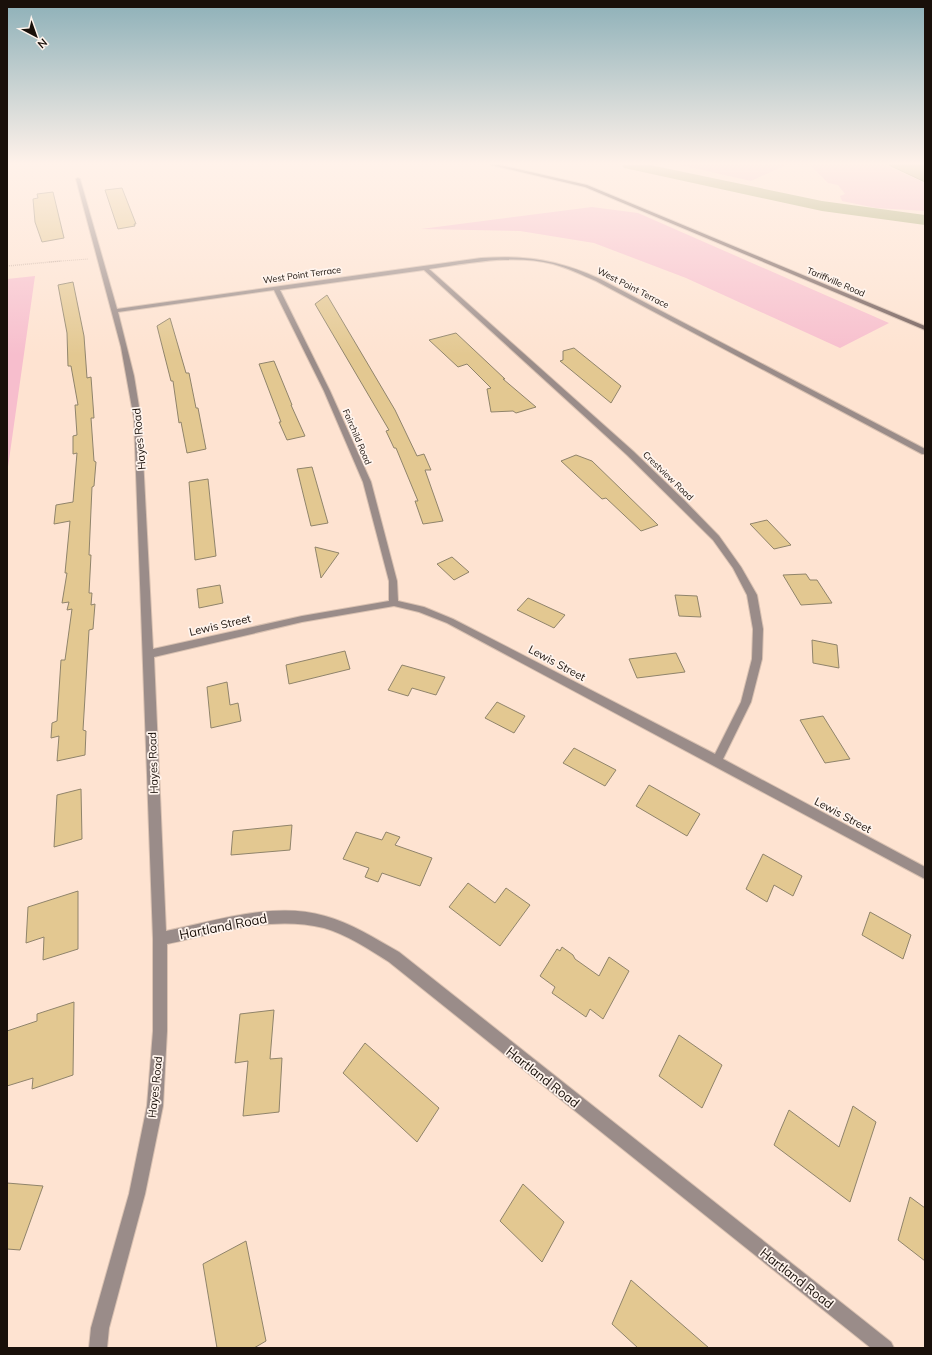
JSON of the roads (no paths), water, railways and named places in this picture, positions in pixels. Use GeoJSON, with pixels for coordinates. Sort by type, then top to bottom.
{"type":"FeatureCollection","features":[{"type":"Feature","properties":{"kind":"main road","name":"Tariffville Road"},"geometry":{"type":"LineString","coordinates":[[687,228],[925,328]]}},
{"type":"Feature","properties":{"kind":"street","name":"Hayes Road"},"geometry":{"type":"LineString","coordinates":[[91,228],[115,311],[136,406],[141,465],[160,939],[160,1031],[155,1106],[137,1194],[100,1328],[98,1348]]}},
{"type":"Feature","properties":{"kind":"street","name":"West Point Terrace"},"geometry":{"type":"LineString","coordinates":[[115,311],[481,260],[518,257],[551,261],[582,272],[624,293],[925,452]]}},
{"type":"Feature","properties":{"kind":"street","name":"Crestview Road"},"geometry":{"type":"LineString","coordinates":[[425,268],[630,453],[716,538],[737,567],[752,595],[758,629],[757,659],[746,702],[717,761]]}},
{"type":"Feature","properties":{"kind":"street","name":"Fairchild Road"},"geometry":{"type":"LineString","coordinates":[[276,288],[330,398],[367,482],[393,580],[394,603]]}},
{"type":"Feature","properties":{"kind":"street","name":"Lewis Street"},"geometry":{"type":"LineString","coordinates":[[149,654],[302,619],[394,603],[421,609],[450,621],[717,761],[925,873]]}},
{"type":"Feature","properties":{"kind":"street","name":"Hartland Road"},"geometry":{"type":"LineString","coordinates":[[160,939],[266,917],[291,917],[325,922],[364,939],[394,957],[885,1348]]}}]}
